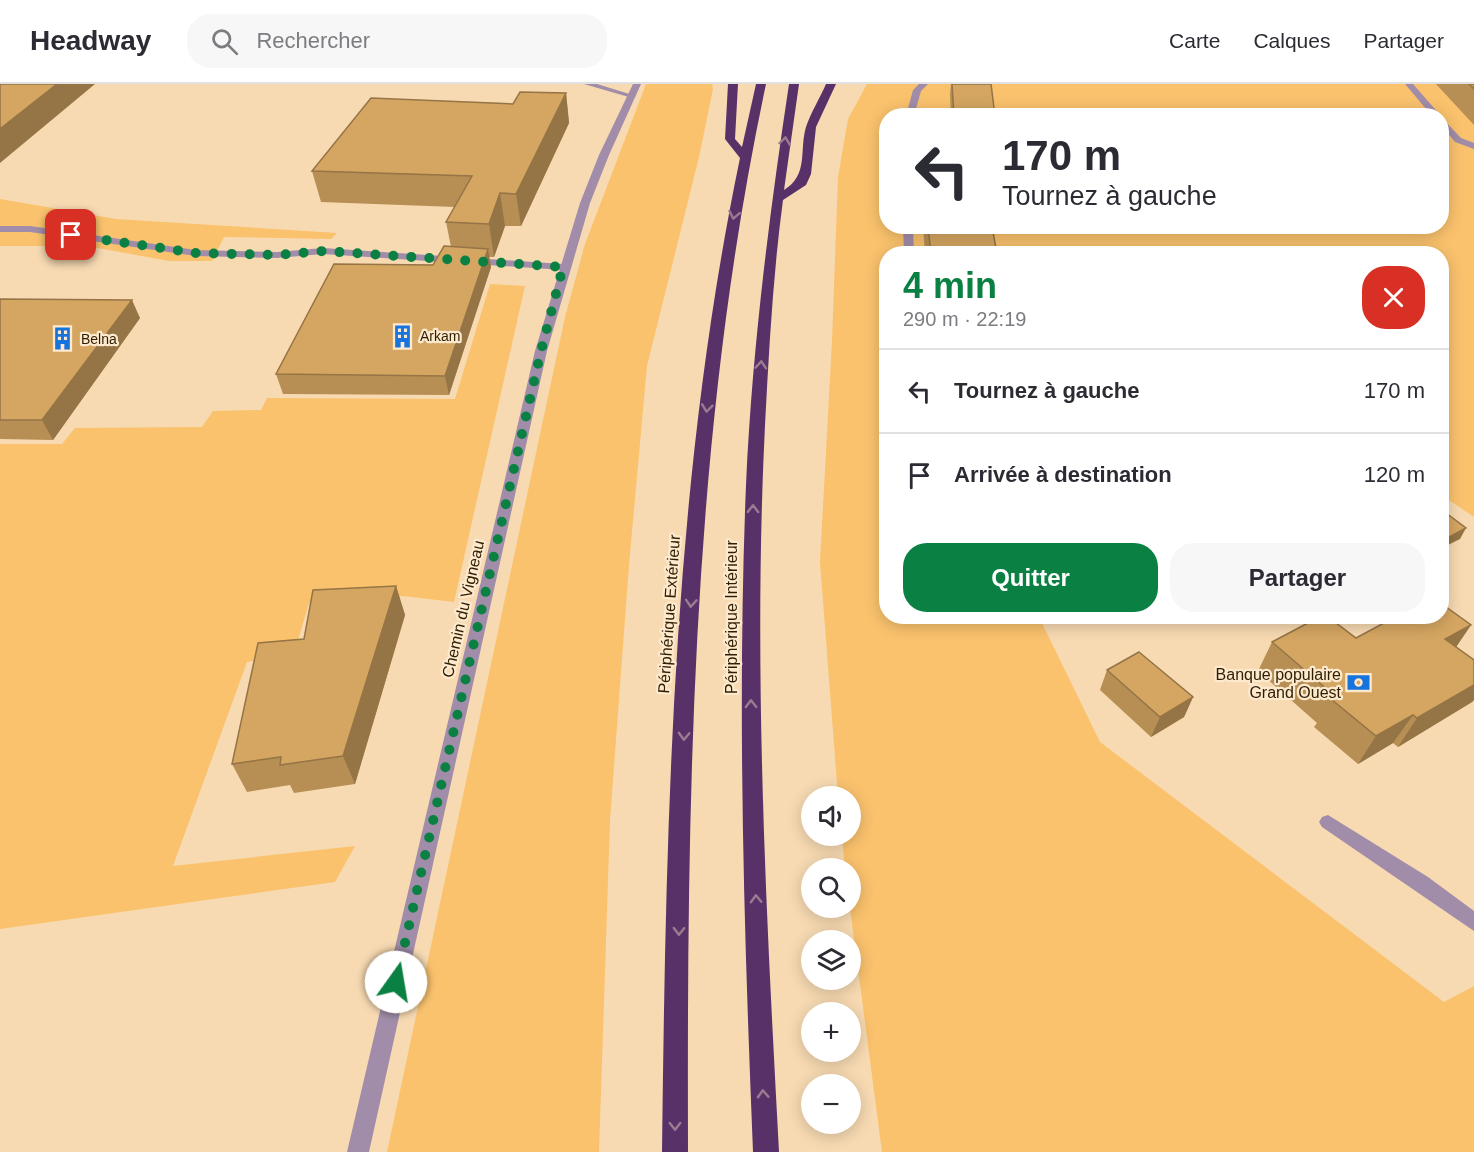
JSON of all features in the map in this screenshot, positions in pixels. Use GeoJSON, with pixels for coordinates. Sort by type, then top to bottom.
{"type":"FeatureCollection","features":[{"type":"Feature","properties":{"kind":"highway"},"geometry":{"type":"LineString","coordinates":[[733,84],[730,139],[745,158]]}},
{"type":"Feature","properties":{"kind":"highway","name":"Périphérique Extérieur"},"geometry":{"type":"LineString","coordinates":[[675,1152],[681,817],[694,554],[715,342],[731,234],[761,84]]}},
{"type":"Feature","properties":{"kind":"highway","name":"Périphérique Intérieur"},"geometry":{"type":"LineString","coordinates":[[766,1152],[754,850],[751,691],[752,558],[763,328],[777,199],[794,84]]}},
{"type":"Feature","properties":{"kind":"highway"},"geometry":{"type":"LineString","coordinates":[[777,199],[800,186],[805,174],[811,127],[831,84]]}},
{"type":"Feature","properties":{"kind":"street"},"geometry":{"type":"LineString","coordinates":[[588,84],[634,90]]}},
{"type":"Feature","properties":{"kind":"street"},"geometry":{"type":"LineString","coordinates":[[912,108],[917,90],[924,84]]}},
{"type":"Feature","properties":{"kind":"street"},"geometry":{"type":"LineString","coordinates":[[1409,84],[1430,108]]}},
{"type":"Feature","properties":{"kind":"street","name":"Chemin du Vigneau"},"geometry":{"type":"LineString","coordinates":[[358,1152],[505,506],[563,267],[604,155],[634,90]]}},
{"type":"Feature","properties":{"kind":"street"},"geometry":{"type":"LineString","coordinates":[[1449,129],[1458,140],[1474,146]]}},
{"type":"Feature","properties":{"kind":"street"},"geometry":{"type":"LineString","coordinates":[[0,229],[30,229],[196,253],[277,255],[323,251],[563,267]]}},
{"type":"Feature","properties":{"kind":"street"},"geometry":{"type":"LineString","coordinates":[[1328,822],[1421,883],[1474,922]]}},
{"type":"Feature","properties":{"kind":"shaded area"},"geometry":{"type":"Polygon","coordinates":[[[646,84],[712,84],[713,89],[699,157],[647,366],[610,820],[599,1152],[387,1152],[565,317],[585,244],[646,84]]]}},
{"type":"Feature","properties":{"kind":"shaded area"},"geometry":{"type":"Polygon","coordinates":[[[867,84],[1474,84],[1474,517],[1449,500],[1449,246],[879,246],[879,624],[1042,624],[1100,742],[1444,1002],[1474,986],[1474,1152],[882,1152],[861,990],[861,930],[853,930],[851,918],[861,918],[861,858],[844,858],[843,846],[861,846],[861,786],[837,786],[820,562],[838,177],[848,119],[867,84]]]}},
{"type":"Feature","properties":{"kind":"shaded area"},"geometry":{"type":"Polygon","coordinates":[[[0,199],[116,219],[337,233],[331,239],[224,237],[212,261],[169,261],[87,246],[0,246],[0,199]]]}},
{"type":"Feature","properties":{"kind":"shaded area"},"geometry":{"type":"Polygon","coordinates":[[[490,284],[525,286],[454,602],[403,596],[309,603],[294,654],[247,662],[173,866],[355,846],[335,882],[0,929],[0,444],[62,444],[75,428],[202,427],[213,411],[261,410],[267,398],[455,399],[490,284]]]}},
{"type":"Feature","properties":{"kind":"building"},"geometry":{"type":"Polygon","coordinates":[[[0,84],[57,84],[0,129],[0,84]]]}},
{"type":"Feature","properties":{"kind":"building"},"geometry":{"type":"Polygon","coordinates":[[[952,84],[991,84],[994,108],[954,108],[952,84]]]}},
{"type":"Feature","properties":{"kind":"building"},"geometry":{"type":"Polygon","coordinates":[[[520,92],[566,93],[516,194],[500,193],[489,224],[446,222],[472,176],[312,171],[371,98],[513,104],[520,92]]]}},
{"type":"Feature","properties":{"kind":"building"},"geometry":{"type":"Polygon","coordinates":[[[929,234],[993,234],[996,246],[930,246],[929,234]]]}},
{"type":"Feature","properties":{"kind":"building"},"geometry":{"type":"Polygon","coordinates":[[[444,246],[488,249],[445,376],[276,374],[334,264],[433,265],[444,246]]]}},
{"type":"Feature","properties":{"kind":"building"},"geometry":{"type":"Polygon","coordinates":[[[0,299],[132,300],[42,420],[0,420],[0,299]]]}},
{"type":"Feature","properties":{"kind":"building"},"geometry":{"type":"Polygon","coordinates":[[[1449,515],[1466,528],[1449,537],[1449,515]]]}},
{"type":"Feature","properties":{"kind":"building"},"geometry":{"type":"Polygon","coordinates":[[[396,586],[343,756],[280,765],[281,757],[232,764],[258,643],[304,639],[313,590],[396,586]]]}},
{"type":"Feature","properties":{"kind":"building","name":"Banque populaire Grand Ouest"},"geometry":{"type":"Polygon","coordinates":[[[1449,609],[1471,625],[1445,639],[1474,660],[1474,685],[1417,718],[1413,715],[1376,736],[1331,699],[1336,697],[1272,642],[1306,624],[1338,624],[1356,638],[1382,624],[1449,624],[1449,609]]]}},
{"type":"Feature","properties":{"kind":"building"},"geometry":{"type":"Polygon","coordinates":[[[1139,652],[1193,697],[1160,717],[1107,670],[1139,652]]]}},
{"type":"Feature","properties":{"kind":"place","name":"Arkam"},"geometry":{"type":"Point","coordinates":[402,336]}},
{"type":"Feature","properties":{"kind":"place","name":"Belna"},"geometry":{"type":"Point","coordinates":[63,339]}},
{"type":"Feature","properties":{"kind":"place","name":"Banque populaire Grand Ouest"},"geometry":{"type":"Point","coordinates":[1359,683]}},
{"type":"Feature","properties":{"kind":"route"},"geometry":{"type":"LineString","coordinates":[[71,235],[196,253],[277,255],[323,251],[563,267],[541,351],[396,982]]}}]}
